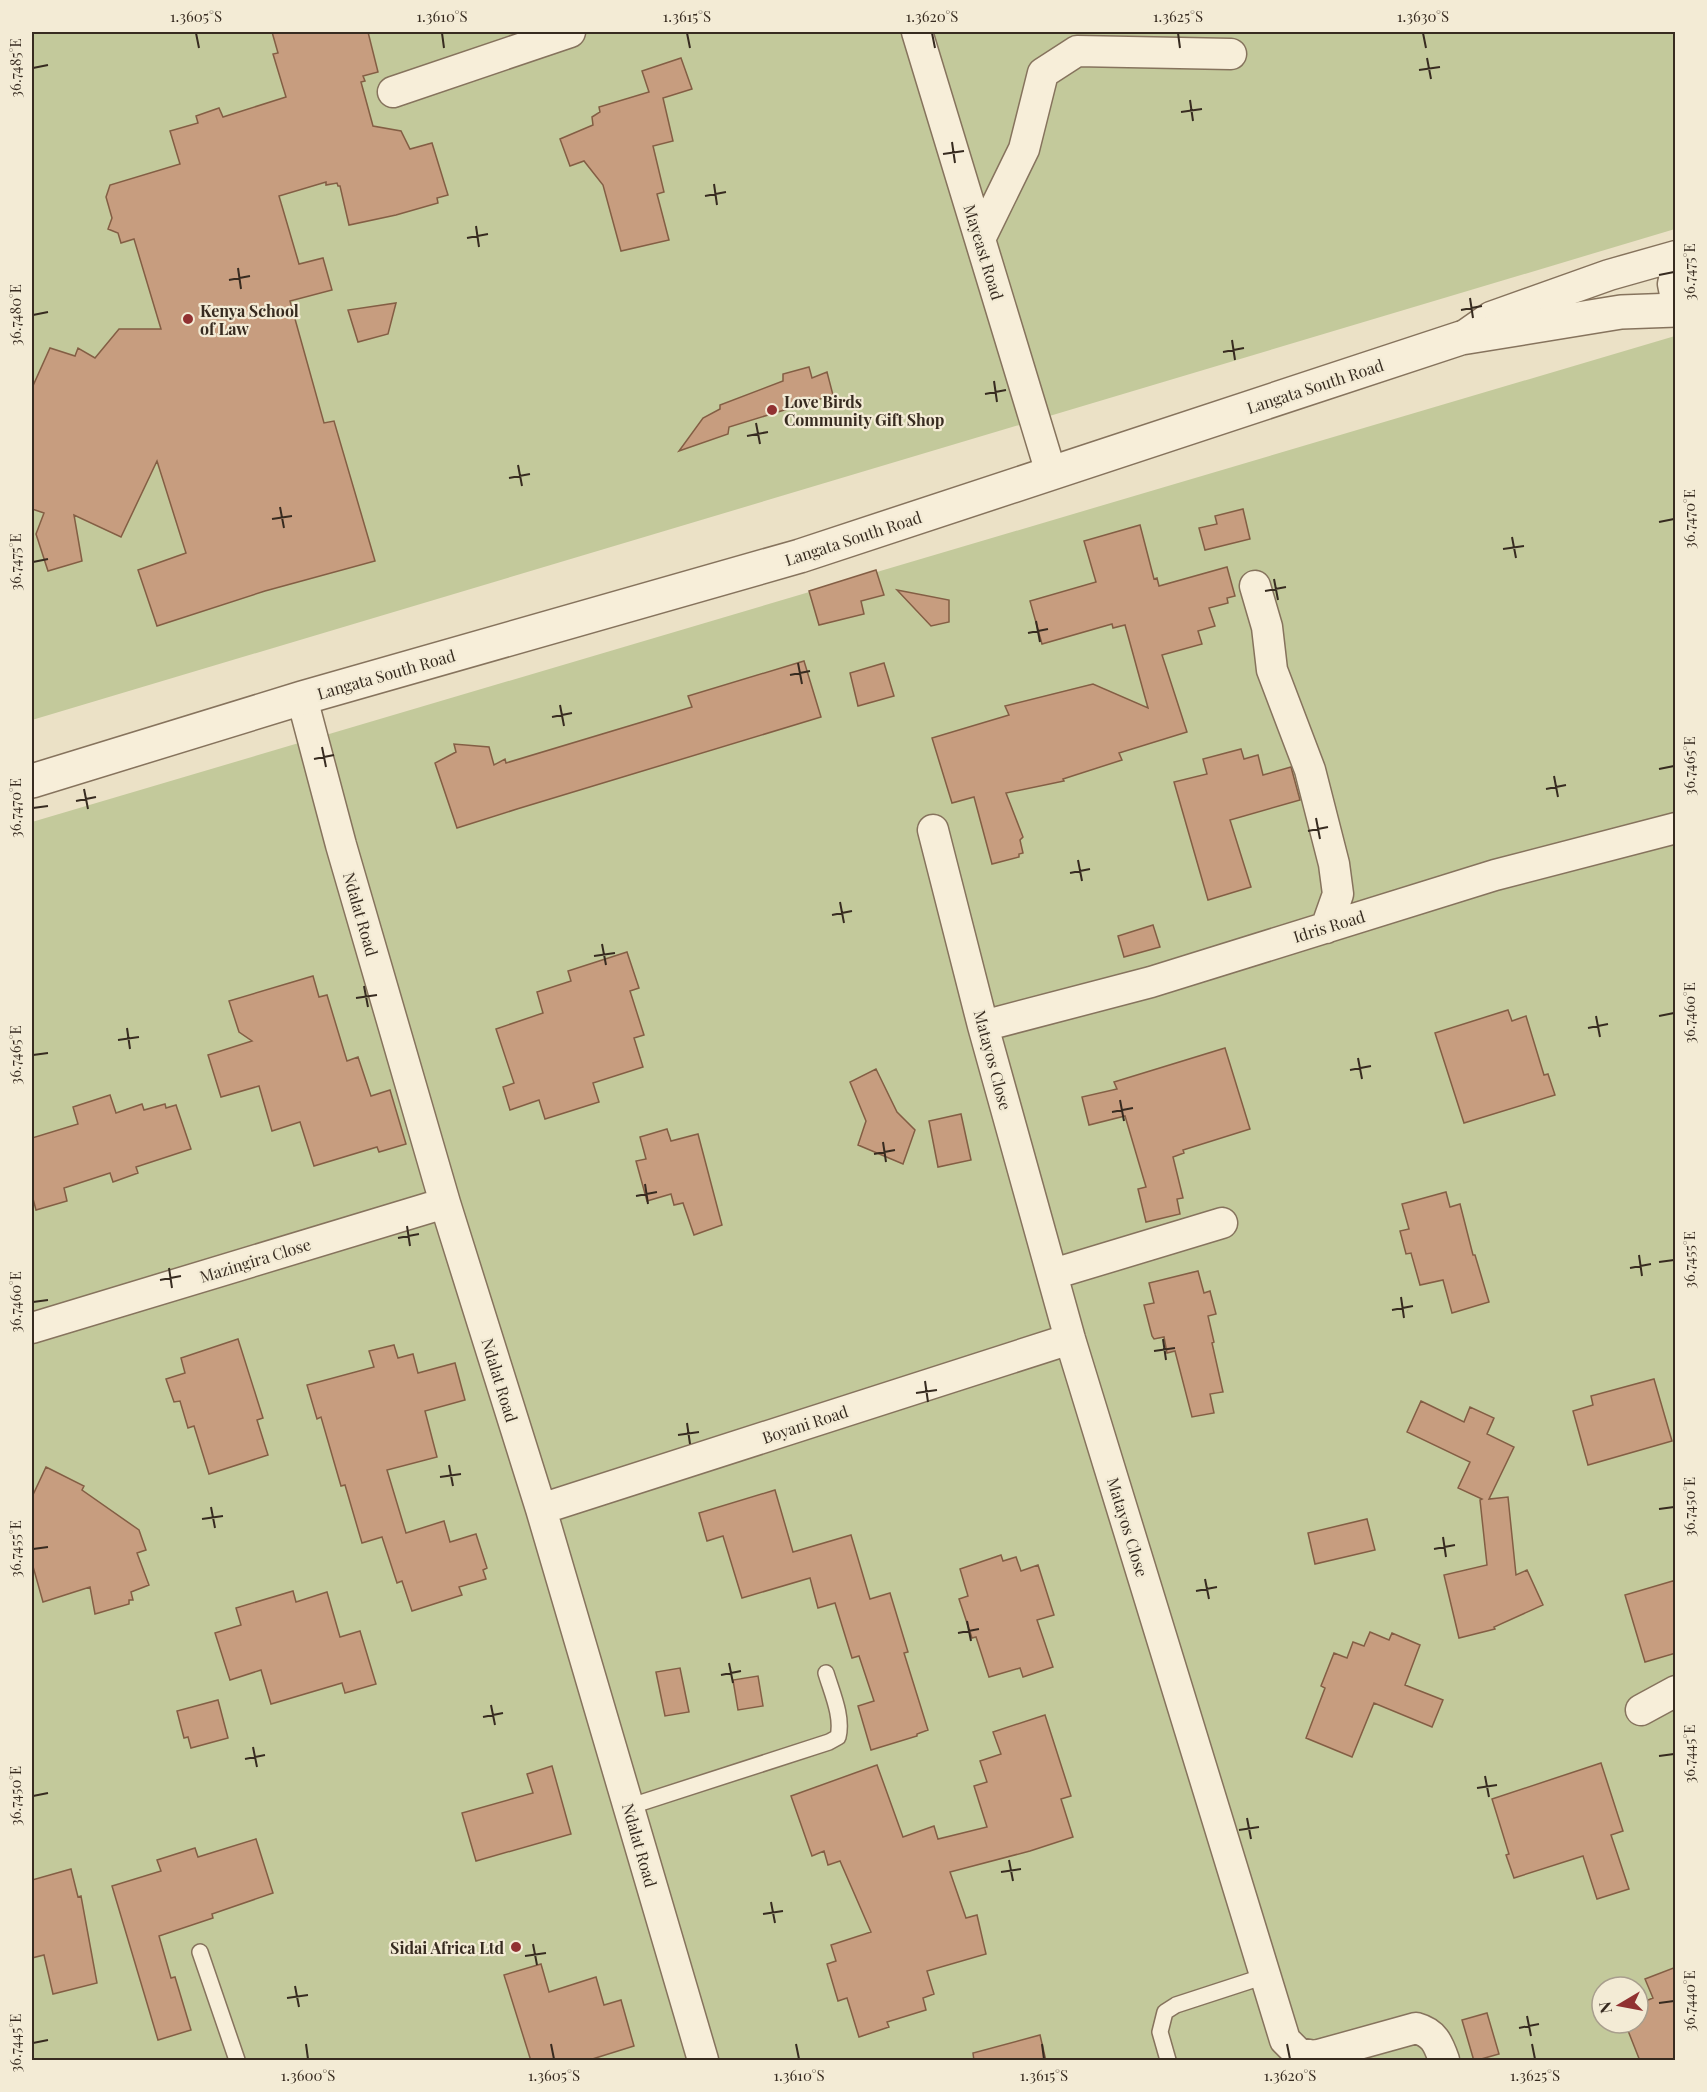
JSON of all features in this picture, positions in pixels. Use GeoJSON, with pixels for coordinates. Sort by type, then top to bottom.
{"type":"FeatureCollection","features":[{"type":"Feature","properties":{"kind":"street"},"geometry":{"type":"LineString","coordinates":[[393,92],[570,32]]}},
{"type":"Feature","properties":{"kind":"street","name":"Mayeast Road"},"geometry":{"type":"LineString","coordinates":[[916,32],[1051,473]]}},
{"type":"Feature","properties":{"kind":"street"},"geometry":{"type":"LineString","coordinates":[[980,240],[1024,149],[1042,74],[1077,51],[1231,54]]}},
{"type":"Feature","properties":{"kind":"street"},"geometry":{"type":"LineString","coordinates":[[1461,338],[1491,317],[1609,275],[1676,256]]}},
{"type":"Feature","properties":{"kind":"street"},"geometry":{"type":"LineString","coordinates":[[1676,271],[1673,284],[1676,299]]}},
{"type":"Feature","properties":{"kind":"street","name":"Langata South Road"},"geometry":{"type":"LineString","coordinates":[[32,782],[302,698],[800,556],[1461,338],[1621,312],[1676,310]]}},
{"type":"Feature","properties":{"kind":"street"},"geometry":{"type":"LineString","coordinates":[[1255,586],[1267,627],[1272,670],[1310,770],[1334,864],[1338,894],[1326,928]]}},
{"type":"Feature","properties":{"kind":"street","name":"Ndalat Road"},"geometry":{"type":"LineString","coordinates":[[302,698],[340,845],[445,1203],[541,1509],[703,2061]]}},
{"type":"Feature","properties":{"kind":"street","name":"Idris Road"},"geometry":{"type":"LineString","coordinates":[[983,1026],[1151,982],[1495,875],[1676,828]]}},
{"type":"Feature","properties":{"kind":"street","name":"Matayos Close"},"geometry":{"type":"LineString","coordinates":[[933,830],[983,1026],[1070,1339],[1285,2040],[1298,2053],[1315,2056],[1416,2028],[1428,2031],[1440,2047],[1444,2061]]}},
{"type":"Feature","properties":{"kind":"street","name":"Mazingira Close"},"geometry":{"type":"LineString","coordinates":[[32,1328],[445,1203]]}},
{"type":"Feature","properties":{"kind":"street"},"geometry":{"type":"LineString","coordinates":[[1053,1274],[1222,1223]]}},
{"type":"Feature","properties":{"kind":"street","name":"Boyani Road"},"geometry":{"type":"LineString","coordinates":[[541,1509],[1070,1339]]}},
{"type":"Feature","properties":{"kind":"street"},"geometry":{"type":"LineString","coordinates":[[1641,1710],[1676,1691]]}},
{"type":"Feature","properties":{"kind":"lane"},"geometry":{"type":"LineString","coordinates":[[628,1807],[829,1742],[838,1737],[840,1728],[838,1717],[826,1672]]}},
{"type":"Feature","properties":{"kind":"lane"},"geometry":{"type":"LineString","coordinates":[[200,1952],[237,2061]]}},
{"type":"Feature","properties":{"kind":"lane"},"geometry":{"type":"LineString","coordinates":[[1168,2061],[1160,2032],[1165,2012],[1176,2005],[1265,1976]]}},
{"type":"Feature","properties":{"kind":"green space"},"geometry":{"type":"Polygon","coordinates":[[[32,32],[1675,32],[1675,229],[32,720],[32,32]]]}},
{"type":"Feature","properties":{"kind":"green space"},"geometry":{"type":"Polygon","coordinates":[[[1675,336],[1675,2060],[32,2060],[32,822],[1675,336]]]}},
{"type":"Feature","properties":{"kind":"building"},"geometry":{"type":"Polygon","coordinates":[[[272,32],[368,32],[378,72],[363,76],[365,81],[361,82],[373,126],[401,131],[410,149],[432,143],[448,195],[437,198],[438,203],[349,225],[340,186],[337,183],[326,185],[326,182],[279,196],[299,264],[323,258],[332,290],[290,301],[324,423],[334,421],[375,561],[265,591],[157,626],[138,570],[186,553],[157,461],[121,537],[74,515],[82,561],[48,571],[36,534],[44,513],[32,509],[32,388],[50,348],[75,356],[78,348],[95,358],[119,329],[161,329],[134,239],[121,243],[118,233],[108,229],[112,218],[106,197],[110,185],[180,164],[170,131],[198,123],[196,116],[219,108],[223,117],[286,97],[273,54],[278,53],[272,32]]]}},
{"type":"Feature","properties":{"kind":"building"},"geometry":{"type":"Polygon","coordinates":[[[681,58],[692,89],[663,98],[673,141],[653,146],[664,192],[657,194],[669,240],[621,251],[603,185],[584,161],[570,166],[560,139],[593,125],[592,117],[600,112],[599,107],[649,92],[642,71],[681,58]]]}},
{"type":"Feature","properties":{"kind":"building"},"geometry":{"type":"Polygon","coordinates":[[[396,303],[388,334],[358,342],[348,310],[396,303]]]}},
{"type":"Feature","properties":{"kind":"building"},"geometry":{"type":"Polygon","coordinates":[[[809,367],[812,378],[827,372],[833,395],[729,427],[728,434],[679,451],[703,418],[720,409],[720,405],[783,381],[783,374],[809,367]]]}},
{"type":"Feature","properties":{"kind":"building"},"geometry":{"type":"Polygon","coordinates":[[[1243,509],[1250,539],[1205,550],[1199,528],[1217,524],[1215,516],[1243,509]]]}},
{"type":"Feature","properties":{"kind":"building"},"geometry":{"type":"Polygon","coordinates":[[[1140,525],[1154,579],[1157,578],[1159,586],[1227,567],[1235,596],[1227,598],[1228,603],[1209,608],[1215,626],[1198,631],[1202,644],[1162,655],[1187,732],[1119,753],[1122,760],[1063,779],[1064,781],[1006,793],[1023,837],[1020,840],[1023,853],[1019,854],[1019,857],[992,864],[974,797],[952,803],[932,738],[1009,715],[1005,706],[1093,684],[1148,708],[1125,625],[1113,628],[1112,624],[1042,644],[1030,601],[1096,582],[1084,541],[1140,525]]]}},
{"type":"Feature","properties":{"kind":"building"},"geometry":{"type":"Polygon","coordinates":[[[876,570],[884,595],[861,601],[864,614],[819,625],[809,591],[876,570]]]}},
{"type":"Feature","properties":{"kind":"building"},"geometry":{"type":"Polygon","coordinates":[[[897,590],[949,600],[949,622],[931,626],[897,590]]]}},
{"type":"Feature","properties":{"kind":"building"},"geometry":{"type":"Polygon","coordinates":[[[804,661],[821,717],[457,828],[435,763],[456,752],[454,744],[489,747],[494,765],[505,759],[506,763],[692,707],[688,696],[804,661]]]}},
{"type":"Feature","properties":{"kind":"building"},"geometry":{"type":"Polygon","coordinates":[[[884,663],[894,696],[858,706],[850,673],[884,663]]]}},
{"type":"Feature","properties":{"kind":"building"},"geometry":{"type":"Polygon","coordinates":[[[1241,749],[1244,759],[1258,755],[1263,775],[1291,767],[1300,800],[1230,820],[1251,887],[1208,900],[1174,782],[1207,774],[1203,759],[1241,749]]]}},
{"type":"Feature","properties":{"kind":"building"},"geometry":{"type":"Polygon","coordinates":[[[1153,925],[1160,947],[1124,957],[1118,936],[1153,925]]]}},
{"type":"Feature","properties":{"kind":"building"},"geometry":{"type":"Polygon","coordinates":[[[627,952],[639,988],[630,991],[644,1035],[634,1038],[643,1067],[593,1083],[599,1102],[545,1119],[539,1100],[510,1110],[503,1087],[514,1083],[496,1029],[543,1013],[537,992],[571,981],[568,971],[627,952]]]}},
{"type":"Feature","properties":{"kind":"building"},"geometry":{"type":"Polygon","coordinates":[[[313,976],[319,997],[327,995],[347,1061],[358,1057],[371,1096],[390,1090],[406,1144],[379,1152],[377,1147],[314,1166],[300,1122],[272,1131],[259,1086],[221,1097],[208,1055],[252,1041],[239,1032],[229,1001],[313,976]]]}},
{"type":"Feature","properties":{"kind":"building"},"geometry":{"type":"Polygon","coordinates":[[[1508,1010],[1512,1021],[1526,1016],[1544,1075],[1548,1074],[1555,1095],[1464,1123],[1435,1033],[1508,1010]]]}},
{"type":"Feature","properties":{"kind":"building"},"geometry":{"type":"Polygon","coordinates":[[[1225,1048],[1250,1129],[1183,1150],[1184,1153],[1173,1157],[1183,1198],[1177,1199],[1180,1214],[1146,1222],[1138,1189],[1146,1187],[1125,1116],[1089,1125],[1082,1097],[1117,1089],[1114,1082],[1225,1048]]]}},
{"type":"Feature","properties":{"kind":"building"},"geometry":{"type":"Polygon","coordinates":[[[876,1069],[897,1112],[915,1130],[903,1164],[858,1145],[866,1121],[850,1082],[876,1069]]]}},
{"type":"Feature","properties":{"kind":"building"},"geometry":{"type":"Polygon","coordinates":[[[110,1095],[116,1113],[142,1104],[144,1110],[165,1104],[166,1108],[176,1105],[191,1149],[136,1167],[138,1173],[113,1182],[110,1173],[64,1188],[67,1201],[36,1210],[32,1195],[32,1138],[78,1124],[73,1107],[110,1095]]]}},
{"type":"Feature","properties":{"kind":"building"},"geometry":{"type":"Polygon","coordinates":[[[961,1114],[971,1160],[938,1167],[929,1121],[961,1114]]]}},
{"type":"Feature","properties":{"kind":"building"},"geometry":{"type":"Polygon","coordinates":[[[667,1129],[671,1141],[698,1134],[722,1225],[694,1235],[683,1203],[674,1205],[671,1194],[647,1201],[636,1161],[646,1159],[640,1137],[667,1129]]]}},
{"type":"Feature","properties":{"kind":"building"},"geometry":{"type":"Polygon","coordinates":[[[1446,1192],[1450,1207],[1460,1204],[1473,1255],[1475,1255],[1489,1302],[1452,1313],[1443,1280],[1420,1285],[1411,1253],[1406,1254],[1400,1231],[1409,1229],[1402,1204],[1446,1192]]]}},
{"type":"Feature","properties":{"kind":"building"},"geometry":{"type":"Polygon","coordinates":[[[1198,1271],[1204,1293],[1210,1291],[1216,1314],[1208,1316],[1223,1392],[1210,1394],[1214,1413],[1192,1417],[1175,1351],[1167,1353],[1164,1337],[1154,1339],[1144,1305],[1154,1303],[1149,1283],[1198,1271]]]}},
{"type":"Feature","properties":{"kind":"building"},"geometry":{"type":"Polygon","coordinates":[[[238,1339],[263,1418],[257,1420],[268,1455],[209,1474],[194,1426],[188,1428],[180,1401],[174,1402],[166,1379],[185,1373],[181,1358],[238,1339]]]}},
{"type":"Feature","properties":{"kind":"building"},"geometry":{"type":"Polygon","coordinates":[[[394,1345],[398,1358],[413,1354],[418,1373],[455,1363],[465,1400],[425,1411],[437,1457],[387,1470],[406,1533],[444,1521],[450,1542],[476,1534],[487,1568],[483,1570],[486,1579],[459,1587],[462,1595],[412,1611],[402,1581],[397,1583],[382,1537],[362,1543],[345,1485],[341,1486],[321,1417],[317,1419],[307,1385],[374,1367],[369,1351],[394,1345]]]}},
{"type":"Feature","properties":{"kind":"building"},"geometry":{"type":"Polygon","coordinates":[[[1654,1379],[1672,1441],[1588,1465],[1573,1411],[1593,1405],[1591,1396],[1654,1379]]]}},
{"type":"Feature","properties":{"kind":"building"},"geometry":{"type":"Polygon","coordinates":[[[1421,1401],[1464,1422],[1470,1407],[1494,1418],[1487,1434],[1514,1447],[1489,1499],[1508,1497],[1516,1575],[1527,1570],[1543,1605],[1494,1627],[1495,1629],[1459,1638],[1444,1575],[1487,1565],[1480,1500],[1482,1499],[1458,1488],[1470,1462],[1407,1432],[1421,1401]]]}},
{"type":"Feature","properties":{"kind":"building"},"geometry":{"type":"Polygon","coordinates":[[[46,1467],[84,1486],[82,1490],[139,1530],[146,1550],[137,1553],[149,1585],[131,1592],[133,1600],[129,1600],[129,1604],[95,1614],[90,1587],[43,1602],[32,1563],[32,1497],[46,1467]]]}},
{"type":"Feature","properties":{"kind":"building"},"geometry":{"type":"Polygon","coordinates":[[[775,1490],[793,1552],[851,1535],[870,1599],[890,1593],[908,1652],[904,1653],[928,1730],[917,1736],[871,1750],[858,1706],[874,1701],[859,1656],[852,1658],[835,1603],[818,1608],[810,1578],[742,1598],[723,1536],[707,1541],[699,1513],[775,1490]]]}},
{"type":"Feature","properties":{"kind":"building"},"geometry":{"type":"Polygon","coordinates":[[[1367,1519],[1375,1550],[1315,1564],[1308,1533],[1367,1519]]]}},
{"type":"Feature","properties":{"kind":"building"},"geometry":{"type":"Polygon","coordinates":[[[1001,1555],[1003,1561],[1016,1557],[1021,1571],[1038,1565],[1054,1615],[1037,1620],[1053,1667],[1023,1677],[1020,1668],[989,1677],[976,1637],[972,1638],[959,1599],[968,1596],[960,1569],[1001,1555]]]}},
{"type":"Feature","properties":{"kind":"building"},"geometry":{"type":"Polygon","coordinates":[[[1676,1580],[1676,1653],[1645,1662],[1625,1595],[1676,1580]]]}},
{"type":"Feature","properties":{"kind":"building"},"geometry":{"type":"Polygon","coordinates":[[[293,1591],[296,1602],[327,1592],[340,1637],[360,1631],[376,1684],[345,1693],[342,1683],[271,1704],[261,1670],[230,1680],[215,1633],[241,1625],[236,1608],[293,1591]]]}},
{"type":"Feature","properties":{"kind":"building"},"geometry":{"type":"Polygon","coordinates":[[[1370,1632],[1389,1640],[1392,1633],[1420,1645],[1405,1685],[1443,1700],[1432,1727],[1374,1703],[1352,1757],[1306,1738],[1325,1688],[1321,1686],[1334,1653],[1347,1658],[1353,1642],[1364,1646],[1370,1632]]]}},
{"type":"Feature","properties":{"kind":"building"},"geometry":{"type":"Polygon","coordinates":[[[680,1668],[689,1712],[665,1716],[656,1672],[680,1668]]]}},
{"type":"Feature","properties":{"kind":"building"},"geometry":{"type":"Polygon","coordinates":[[[758,1676],[763,1706],[738,1710],[733,1680],[758,1676]]]}},
{"type":"Feature","properties":{"kind":"building"},"geometry":{"type":"Polygon","coordinates":[[[218,1700],[228,1738],[191,1748],[188,1737],[184,1738],[177,1711],[218,1700]]]}},
{"type":"Feature","properties":{"kind":"building"},"geometry":{"type":"Polygon","coordinates":[[[1045,1715],[1071,1796],[1061,1799],[1073,1837],[950,1872],[966,1918],[977,1915],[986,1954],[927,1971],[934,1994],[923,1998],[926,2010],[887,2022],[889,2027],[859,2037],[847,1998],[838,2001],[827,1964],[836,1961],[831,1945],[871,1932],[840,1861],[828,1865],[824,1851],[812,1856],[791,1796],[877,1765],[903,1837],[934,1826],[938,1839],[987,1827],[974,1786],[987,1782],[980,1761],[1001,1754],[993,1732],[1045,1715]]]}},
{"type":"Feature","properties":{"kind":"building"},"geometry":{"type":"Polygon","coordinates":[[[1601,1763],[1623,1831],[1611,1835],[1629,1889],[1597,1899],[1583,1856],[1514,1878],[1492,1799],[1601,1763]]]}},
{"type":"Feature","properties":{"kind":"building"},"geometry":{"type":"Polygon","coordinates":[[[552,1766],[571,1834],[476,1861],[462,1813],[533,1793],[527,1774],[552,1766]]]}},
{"type":"Feature","properties":{"kind":"building"},"geometry":{"type":"Polygon","coordinates":[[[256,1839],[273,1893],[212,1914],[213,1918],[159,1936],[171,1978],[175,1977],[191,2030],[158,2040],[112,1886],[161,1871],[157,1860],[195,1848],[198,1857],[256,1839]]]}},
{"type":"Feature","properties":{"kind":"building"},"geometry":{"type":"Polygon","coordinates":[[[71,1869],[78,1897],[81,1896],[97,1983],[53,1994],[44,1955],[32,1958],[32,1880],[71,1869]]]}},
{"type":"Feature","properties":{"kind":"building"},"geometry":{"type":"Polygon","coordinates":[[[541,1964],[549,1992],[596,1977],[604,2005],[621,2000],[634,2046],[586,2061],[531,2061],[504,1975],[541,1964]]]}},
{"type":"Feature","properties":{"kind":"building"},"geometry":{"type":"Polygon","coordinates":[[[1676,1967],[1676,2061],[1640,2061],[1630,2035],[1650,2035],[1650,1999],[1653,1998],[1650,1991],[1650,1977],[1676,1967]]]}},
{"type":"Feature","properties":{"kind":"building"},"geometry":{"type":"Polygon","coordinates":[[[1487,2013],[1499,2054],[1474,2061],[1462,2020],[1487,2013]]]}},
{"type":"Feature","properties":{"kind":"building"},"geometry":{"type":"Polygon","coordinates":[[[1040,2035],[1046,2061],[974,2061],[973,2053],[1040,2035]]]}},
{"type":"Feature","properties":{"kind":"place","name":"Kenya School of Law"},"geometry":{"type":"Point","coordinates":[188,319]}},
{"type":"Feature","properties":{"kind":"place","name":"Love Birds Community Gift Shop"},"geometry":{"type":"Point","coordinates":[772,410]}},
{"type":"Feature","properties":{"kind":"place","name":"Sidai Africa Ltd"},"geometry":{"type":"Point","coordinates":[516,1947]}}]}
